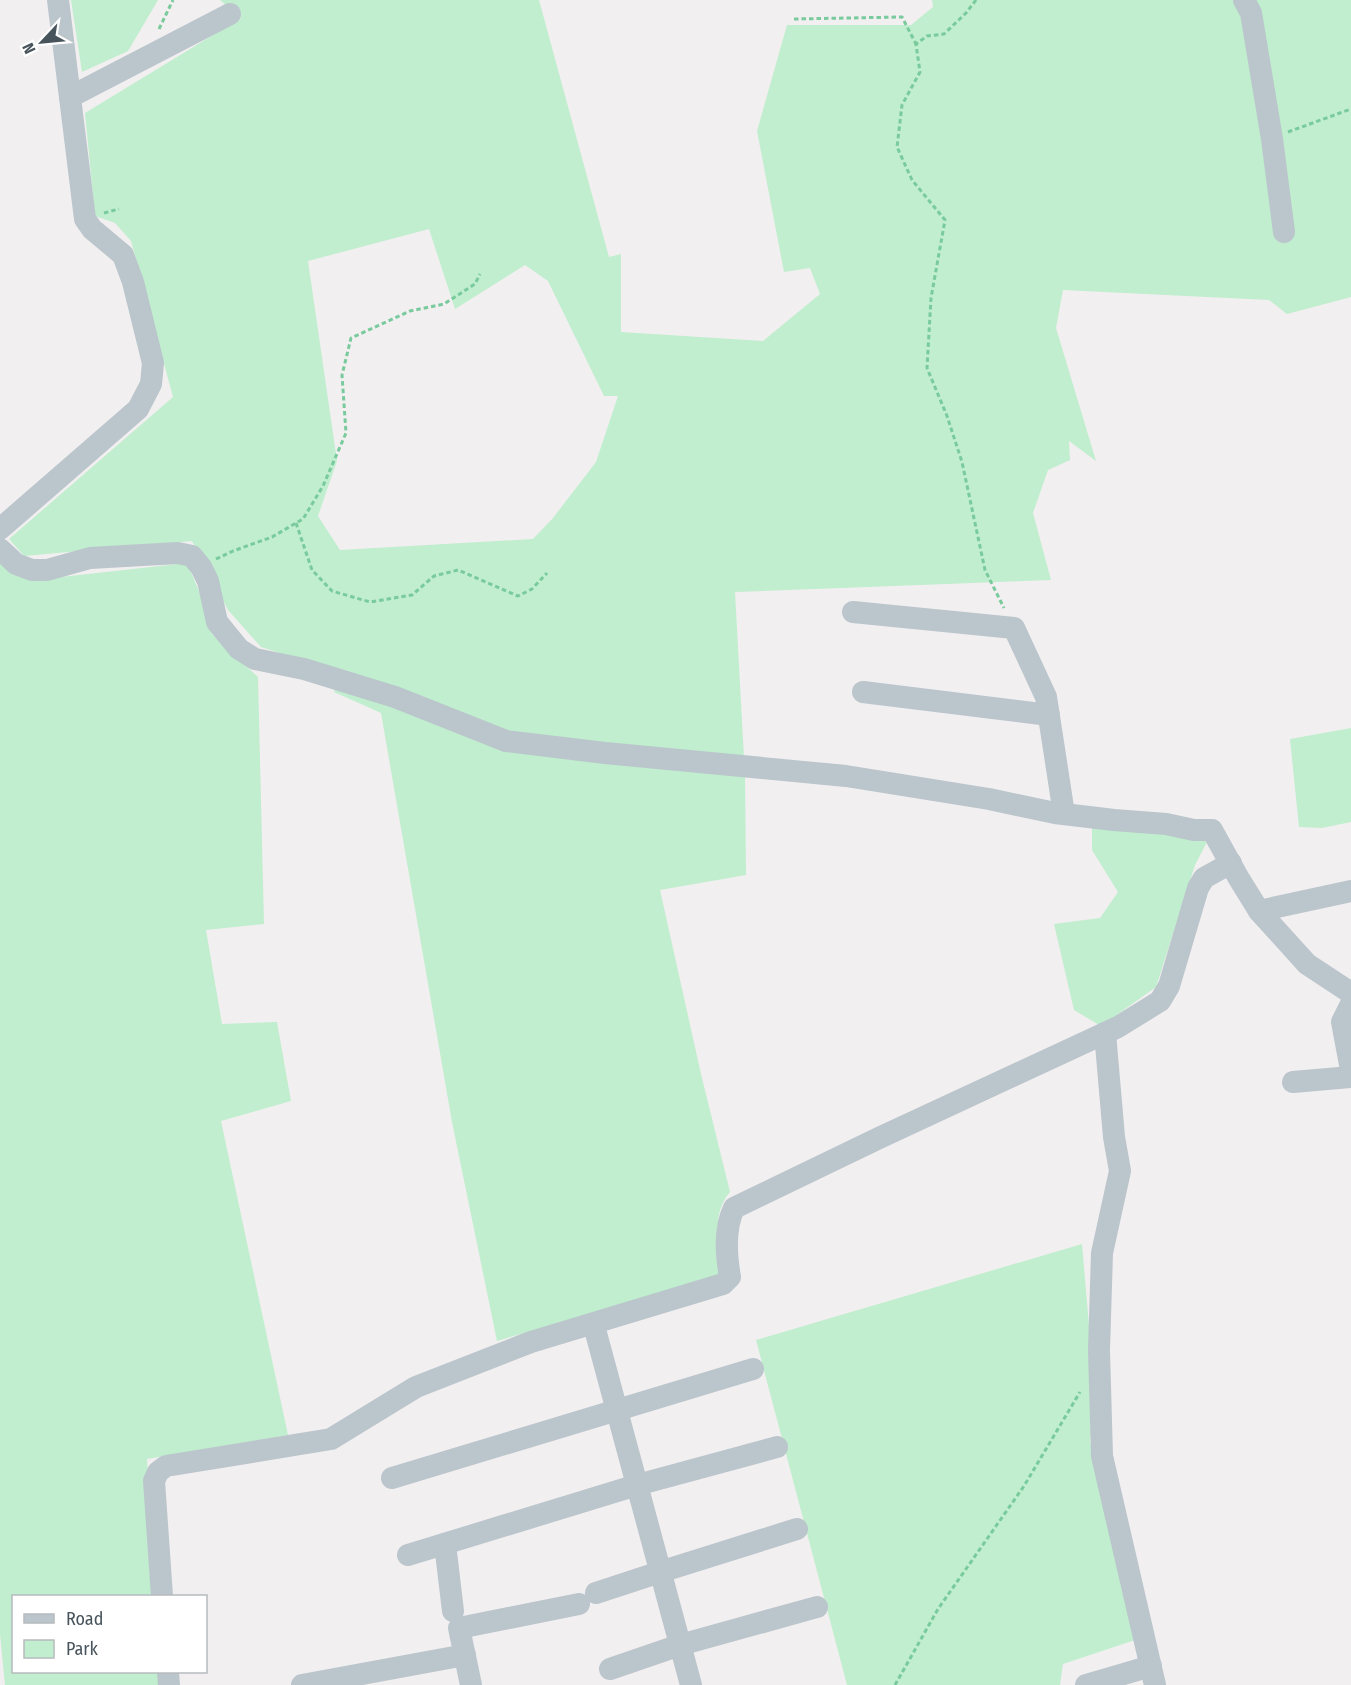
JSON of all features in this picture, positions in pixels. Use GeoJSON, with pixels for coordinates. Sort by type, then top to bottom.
{"type":"FeatureCollection","features":[{"type":"Feature","properties":{"kind":"street"},"geometry":{"type":"LineString","coordinates":[[0,529],[138,409],[151,384],[153,363],[133,282],[123,255],[92,229],[85,219],[58,0]]}},
{"type":"Feature","properties":{"kind":"street"},"geometry":{"type":"LineString","coordinates":[[1244,0],[1251,13],[1272,139],[1284,232]]}},
{"type":"Feature","properties":{"kind":"street"},"geometry":{"type":"LineString","coordinates":[[70,97],[230,14]]}},
{"type":"Feature","properties":{"kind":"street"},"geometry":{"type":"LineString","coordinates":[[0,549],[16,564],[32,570],[47,570],[90,558],[177,553],[192,556],[208,581],[217,622],[239,649],[255,658],[304,669],[395,698],[506,741],[846,776],[1064,814],[1166,824],[1194,830],[1212,830],[1259,911],[1307,964],[1351,993]]}},
{"type":"Feature","properties":{"kind":"street"},"geometry":{"type":"LineString","coordinates":[[853,612],[1014,628],[1046,697],[1064,814]]}},
{"type":"Feature","properties":{"kind":"street"},"geometry":{"type":"LineString","coordinates":[[863,692],[1049,714]]}},
{"type":"Feature","properties":{"kind":"street"},"geometry":{"type":"LineString","coordinates":[[162,1595],[154,1481],[158,1472],[166,1466],[331,1439],[416,1387],[531,1342],[723,1284],[729,1276],[726,1256],[728,1220],[734,1208],[1118,1027],[1160,1001],[1169,986],[1198,888],[1204,878],[1231,863]]}},
{"type":"Feature","properties":{"kind":"street"},"geometry":{"type":"LineString","coordinates":[[1259,911],[1351,891]]}},
{"type":"Feature","properties":{"kind":"street"},"geometry":{"type":"LineString","coordinates":[[1351,1004],[1342,1022],[1351,1070]]}},
{"type":"Feature","properties":{"kind":"street"},"geometry":{"type":"LineString","coordinates":[[1086,1685],[1153,1675],[1102,1456],[1099,1350],[1102,1253],[1120,1171],[1114,1137],[1105,1033]]}},
{"type":"Feature","properties":{"kind":"street"},"geometry":{"type":"LineString","coordinates":[[1293,1082],[1351,1077]]}},
{"type":"Feature","properties":{"kind":"street"},"geometry":{"type":"LineString","coordinates":[[451,1385],[596,1333],[719,1300]]}},
{"type":"Feature","properties":{"kind":"street"},"geometry":{"type":"LineString","coordinates":[[596,1333],[690,1685]]}},
{"type":"Feature","properties":{"kind":"street"},"geometry":{"type":"LineString","coordinates":[[392,1478],[753,1369]]}},
{"type":"Feature","properties":{"kind":"street"},"geometry":{"type":"LineString","coordinates":[[408,1556],[637,1485],[777,1447]]}},
{"type":"Feature","properties":{"kind":"street"},"geometry":{"type":"LineString","coordinates":[[471,1685],[459,1628],[588,1599],[660,1572],[797,1529]]}},
{"type":"Feature","properties":{"kind":"street"},"geometry":{"type":"LineString","coordinates":[[445,1544],[453,1611]]}},
{"type":"Feature","properties":{"kind":"street"},"geometry":{"type":"LineString","coordinates":[[610,1669],[680,1645],[816,1607]]}},
{"type":"Feature","properties":{"kind":"street"},"geometry":{"type":"LineString","coordinates":[[302,1685],[465,1655]]}},
{"type":"Feature","properties":{"kind":"path"},"geometry":{"type":"LineString","coordinates":[[916,44],[927,36],[944,34],[976,0]]}},
{"type":"Feature","properties":{"kind":"path"},"geometry":{"type":"LineString","coordinates":[[794,19],[902,17],[916,44],[920,72],[902,105],[897,147],[912,180],[945,220],[932,298],[927,368],[947,416],[962,462],[985,570],[1014,628]]}},
{"type":"Feature","properties":{"kind":"path"},"geometry":{"type":"LineString","coordinates":[[1272,139],[1351,109]]}},
{"type":"Feature","properties":{"kind":"path"},"geometry":{"type":"LineString","coordinates":[[201,567],[233,551],[272,537],[303,519],[323,486],[346,432],[342,375],[351,338],[410,311],[444,304],[475,284],[480,274]]}},
{"type":"Feature","properties":{"kind":"path"},"geometry":{"type":"LineString","coordinates":[[296,523],[312,570],[332,591],[370,602],[412,595],[434,576],[458,570],[518,596],[532,589],[547,573]]}},
{"type":"Feature","properties":{"kind":"path"},"geometry":{"type":"LineString","coordinates":[[894,1685],[938,1609],[1024,1486],[1082,1389]]}},
{"type":"Feature","properties":{"kind":"green space"},"geometry":{"type":"Polygon","coordinates":[[[71,0],[158,0],[128,51],[82,72],[71,0]]]}},
{"type":"Feature","properties":{"kind":"green space"},"geometry":{"type":"Polygon","coordinates":[[[220,0],[539,0],[609,257],[621,254],[621,332],[763,341],[820,294],[810,268],[784,272],[757,131],[787,25],[911,25],[933,7],[932,0],[1351,0],[1351,297],[1287,314],[1269,300],[1063,290],[1056,328],[1096,461],[1069,441],[1070,460],[1048,470],[1033,513],[1051,580],[735,592],[745,776],[746,875],[660,890],[730,1192],[724,1201],[718,1221],[723,1274],[497,1341],[452,1122],[381,713],[334,692],[343,673],[261,647],[228,610],[192,541],[24,556],[9,539],[173,397],[131,241],[115,223],[95,216],[85,113],[241,18],[220,0]],[[429,229],[308,261],[337,461],[318,516],[340,550],[533,539],[553,518],[596,462],[618,396],[604,396],[548,281],[525,265],[455,309],[429,229]]]}},
{"type":"Feature","properties":{"kind":"green space"},"geometry":{"type":"Polygon","coordinates":[[[0,561],[61,577],[187,563],[199,591],[212,634],[258,677],[264,924],[206,930],[222,1024],[277,1022],[291,1101],[221,1121],[288,1435],[147,1459],[155,1595],[12,1595],[12,1673],[160,1673],[160,1685],[5,1685],[0,1634],[0,561]]]}},
{"type":"Feature","properties":{"kind":"green space"},"geometry":{"type":"Polygon","coordinates":[[[1351,728],[1351,822],[1322,828],[1299,827],[1290,739],[1351,728]]]}},
{"type":"Feature","properties":{"kind":"green space"},"geometry":{"type":"Polygon","coordinates":[[[1092,826],[1182,832],[1207,842],[1195,865],[1156,987],[1101,1026],[1074,1010],[1054,924],[1100,918],[1118,892],[1092,850],[1092,826]]]}},
{"type":"Feature","properties":{"kind":"green space"},"geometry":{"type":"Polygon","coordinates":[[[1082,1244],[1095,1396],[1090,1441],[1138,1639],[1063,1664],[1060,1685],[847,1685],[756,1340],[1082,1244]]]}}]}
